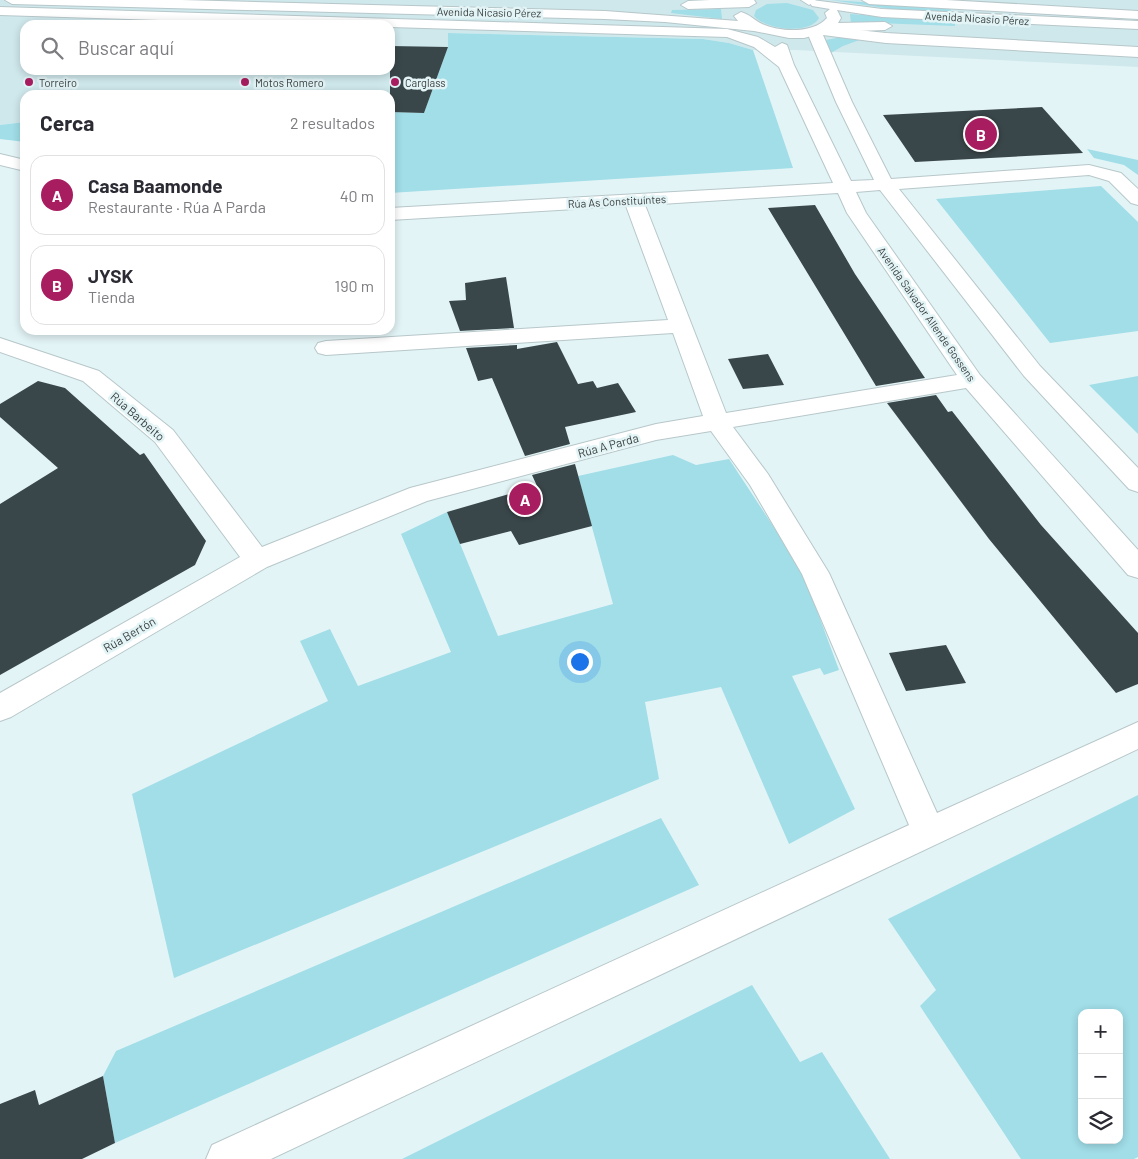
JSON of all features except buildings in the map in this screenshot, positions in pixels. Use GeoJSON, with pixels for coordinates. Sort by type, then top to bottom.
{"type":"FeatureCollection","features":[{"type":"Feature","properties":{"kind":"main road","name":"Avenida Nicasio Pérez"},"geometry":{"type":"LineString","coordinates":[[12,0],[606,15],[665,18],[789,34],[820,30],[890,26],[1138,37]]}},
{"type":"Feature","properties":{"kind":"main road","name":"Avenida Nicasio Pérez"},"geometry":{"type":"LineString","coordinates":[[463,0],[666,6],[753,2]]}},
{"type":"Feature","properties":{"kind":"main road"},"geometry":{"type":"LineString","coordinates":[[869,0],[1138,15]]}},
{"type":"Feature","properties":{"kind":"main road","name":"Avenida Nicasio Pérez"},"geometry":{"type":"LineString","coordinates":[[810,1],[882,13],[1138,26]]}},
{"type":"Feature","properties":{"kind":"main road"},"geometry":{"type":"LineString","coordinates":[[810,1],[826,7],[834,18],[832,23],[820,30]]}},
{"type":"Feature","properties":{"kind":"main road","name":"Avenida Salvador Allende Gossens"},"geometry":{"type":"LineString","coordinates":[[753,2],[742,7],[740,12],[741,18],[781,44],[786,65],[856,213],[972,380],[1138,568]]}},
{"type":"Feature","properties":{"kind":"main road"},"geometry":{"type":"LineString","coordinates":[[0,11],[345,20]]}},
{"type":"Feature","properties":{"kind":"main road"},"geometry":{"type":"LineString","coordinates":[[460,23],[532,22],[606,15]]}},
{"type":"Feature","properties":{"kind":"main road"},"geometry":{"type":"LineString","coordinates":[[1052,22],[1078,18],[1138,15]]}},
{"type":"Feature","properties":{"kind":"main road"},"geometry":{"type":"LineString","coordinates":[[395,21],[727,33],[744,36],[767,46],[786,65]]}},
{"type":"Feature","properties":{"kind":"main road"},"geometry":{"type":"LineString","coordinates":[[820,30],[886,38],[1138,52]]}},
{"type":"Feature","properties":{"kind":"main road"},"geometry":{"type":"LineString","coordinates":[[820,30],[837,57],[885,184],[1032,371],[1138,483]]}},
{"type":"Feature","properties":{"kind":"main road"},"geometry":{"type":"LineString","coordinates":[[837,57],[855,45],[886,38]]}},
{"type":"Feature","properties":{"kind":"main road"},"geometry":{"type":"LineString","coordinates":[[0,159],[20,165]]}},
{"type":"Feature","properties":{"kind":"main road","name":"Rúa As Constituíntes"},"geometry":{"type":"LineString","coordinates":[[395,214],[634,201],[1089,170],[1115,177],[1138,198]]}},
{"type":"Feature","properties":{"kind":"main road"},"geometry":{"type":"LineString","coordinates":[[634,201],[717,421],[736,451],[759,480],[814,573],[929,833]]}},
{"type":"Feature","properties":{"kind":"main road"},"geometry":{"type":"LineString","coordinates":[[326,348],[681,326]]}},
{"type":"Feature","properties":{"kind":"main road","name":"Rúa Barbeito"},"geometry":{"type":"LineString","coordinates":[[0,345],[91,376],[164,436],[257,560]]}},
{"type":"Feature","properties":{"kind":"main road","name":"Rúa A Parda"},"geometry":{"type":"LineString","coordinates":[[257,560],[419,494],[656,432],[972,380]]}},
{"type":"Feature","properties":{"kind":"main road","name":"Rúa Bertón"},"geometry":{"type":"LineString","coordinates":[[0,708],[257,560]]}},
{"type":"Feature","properties":{"kind":"main road"},"geometry":{"type":"LineString","coordinates":[[226,1159],[1138,735]]}},
{"type":"Feature","properties":{"kind":"shaded area"},"geometry":{"type":"Polygon","coordinates":[[[0,0],[1138,0],[1138,67],[795,50],[753,50],[729,43],[703,39],[449,33],[448,47],[424,113],[395,112],[395,90],[20,90],[20,123],[0,125],[0,0]]]}},
{"type":"Feature","properties":{"kind":"shaded area"},"geometry":{"type":"Polygon","coordinates":[[[831,0],[950,8],[952,13],[898,10],[831,0]]]}},
{"type":"Feature","properties":{"kind":"shaded area"},"geometry":{"type":"Polygon","coordinates":[[[787,3],[813,10],[819,18],[807,27],[788,29],[768,25],[754,16],[756,10],[767,4],[787,3]]]}},
{"type":"Feature","properties":{"kind":"shaded area"},"geometry":{"type":"Polygon","coordinates":[[[721,9],[722,19],[671,13],[672,10],[721,9]]]}},
{"type":"Feature","properties":{"kind":"shaded area"},"geometry":{"type":"Polygon","coordinates":[[[850,14],[955,22],[955,26],[851,24],[850,14]]]}},
{"type":"Feature","properties":{"kind":"shaded area"},"geometry":{"type":"Polygon","coordinates":[[[448,33],[703,39],[729,43],[753,50],[793,168],[395,193],[395,112],[424,113],[448,47],[448,33]]]}},
{"type":"Feature","properties":{"kind":"shaded area"},"geometry":{"type":"Polygon","coordinates":[[[841,37],[865,38],[843,46],[829,54],[826,40],[841,37]]]}},
{"type":"Feature","properties":{"kind":"shaded area"},"geometry":{"type":"Polygon","coordinates":[[[20,123],[20,141],[0,139],[0,125],[20,123]]]}},
{"type":"Feature","properties":{"kind":"shaded area"},"geometry":{"type":"Polygon","coordinates":[[[1087,149],[1138,160],[1138,175],[1124,165],[1094,158],[1087,149]]]}},
{"type":"Feature","properties":{"kind":"shaded area"},"geometry":{"type":"Polygon","coordinates":[[[1101,186],[1138,222],[1138,331],[1050,343],[936,199],[1101,186]]]}},
{"type":"Feature","properties":{"kind":"shaded area"},"geometry":{"type":"Polygon","coordinates":[[[1138,376],[1138,434],[1089,385],[1138,376]]]}},
{"type":"Feature","properties":{"kind":"shaded area"},"geometry":{"type":"Polygon","coordinates":[[[673,455],[696,465],[729,459],[802,570],[839,670],[824,675],[820,668],[792,676],[855,809],[789,844],[721,687],[645,702],[659,779],[174,978],[132,794],[328,701],[300,641],[330,629],[358,686],[451,652],[401,534],[447,512],[498,636],[613,604],[578,476],[673,455]]]}},
{"type":"Feature","properties":{"kind":"shaded area"},"geometry":{"type":"Polygon","coordinates":[[[1138,795],[1138,1157],[1134,1159],[1021,1159],[920,1006],[936,990],[888,919],[1138,795]]]}},
{"type":"Feature","properties":{"kind":"shaded area"},"geometry":{"type":"Polygon","coordinates":[[[661,818],[699,885],[115,1143],[103,1076],[116,1051],[661,818]]]}},
{"type":"Feature","properties":{"kind":"shaded area"},"geometry":{"type":"Polygon","coordinates":[[[752,985],[800,1062],[822,1052],[890,1159],[402,1159],[752,985]]]}},
{"type":"Feature","properties":{"kind":"place","name":"Torreiro"},"geometry":{"type":"Point","coordinates":[29,82]}},
{"type":"Feature","properties":{"kind":"place","name":"Motos Romero"},"geometry":{"type":"Point","coordinates":[245,82]}},
{"type":"Feature","properties":{"kind":"place","name":"Carglass"},"geometry":{"type":"Point","coordinates":[395,82]}},
{"type":"Feature","properties":{"kind":"place","name":"JYSK"},"geometry":{"type":"Point","coordinates":[981,134]}},
{"type":"Feature","properties":{"kind":"place","name":"Casa Baamonde"},"geometry":{"type":"Point","coordinates":[525,499]}}]}
